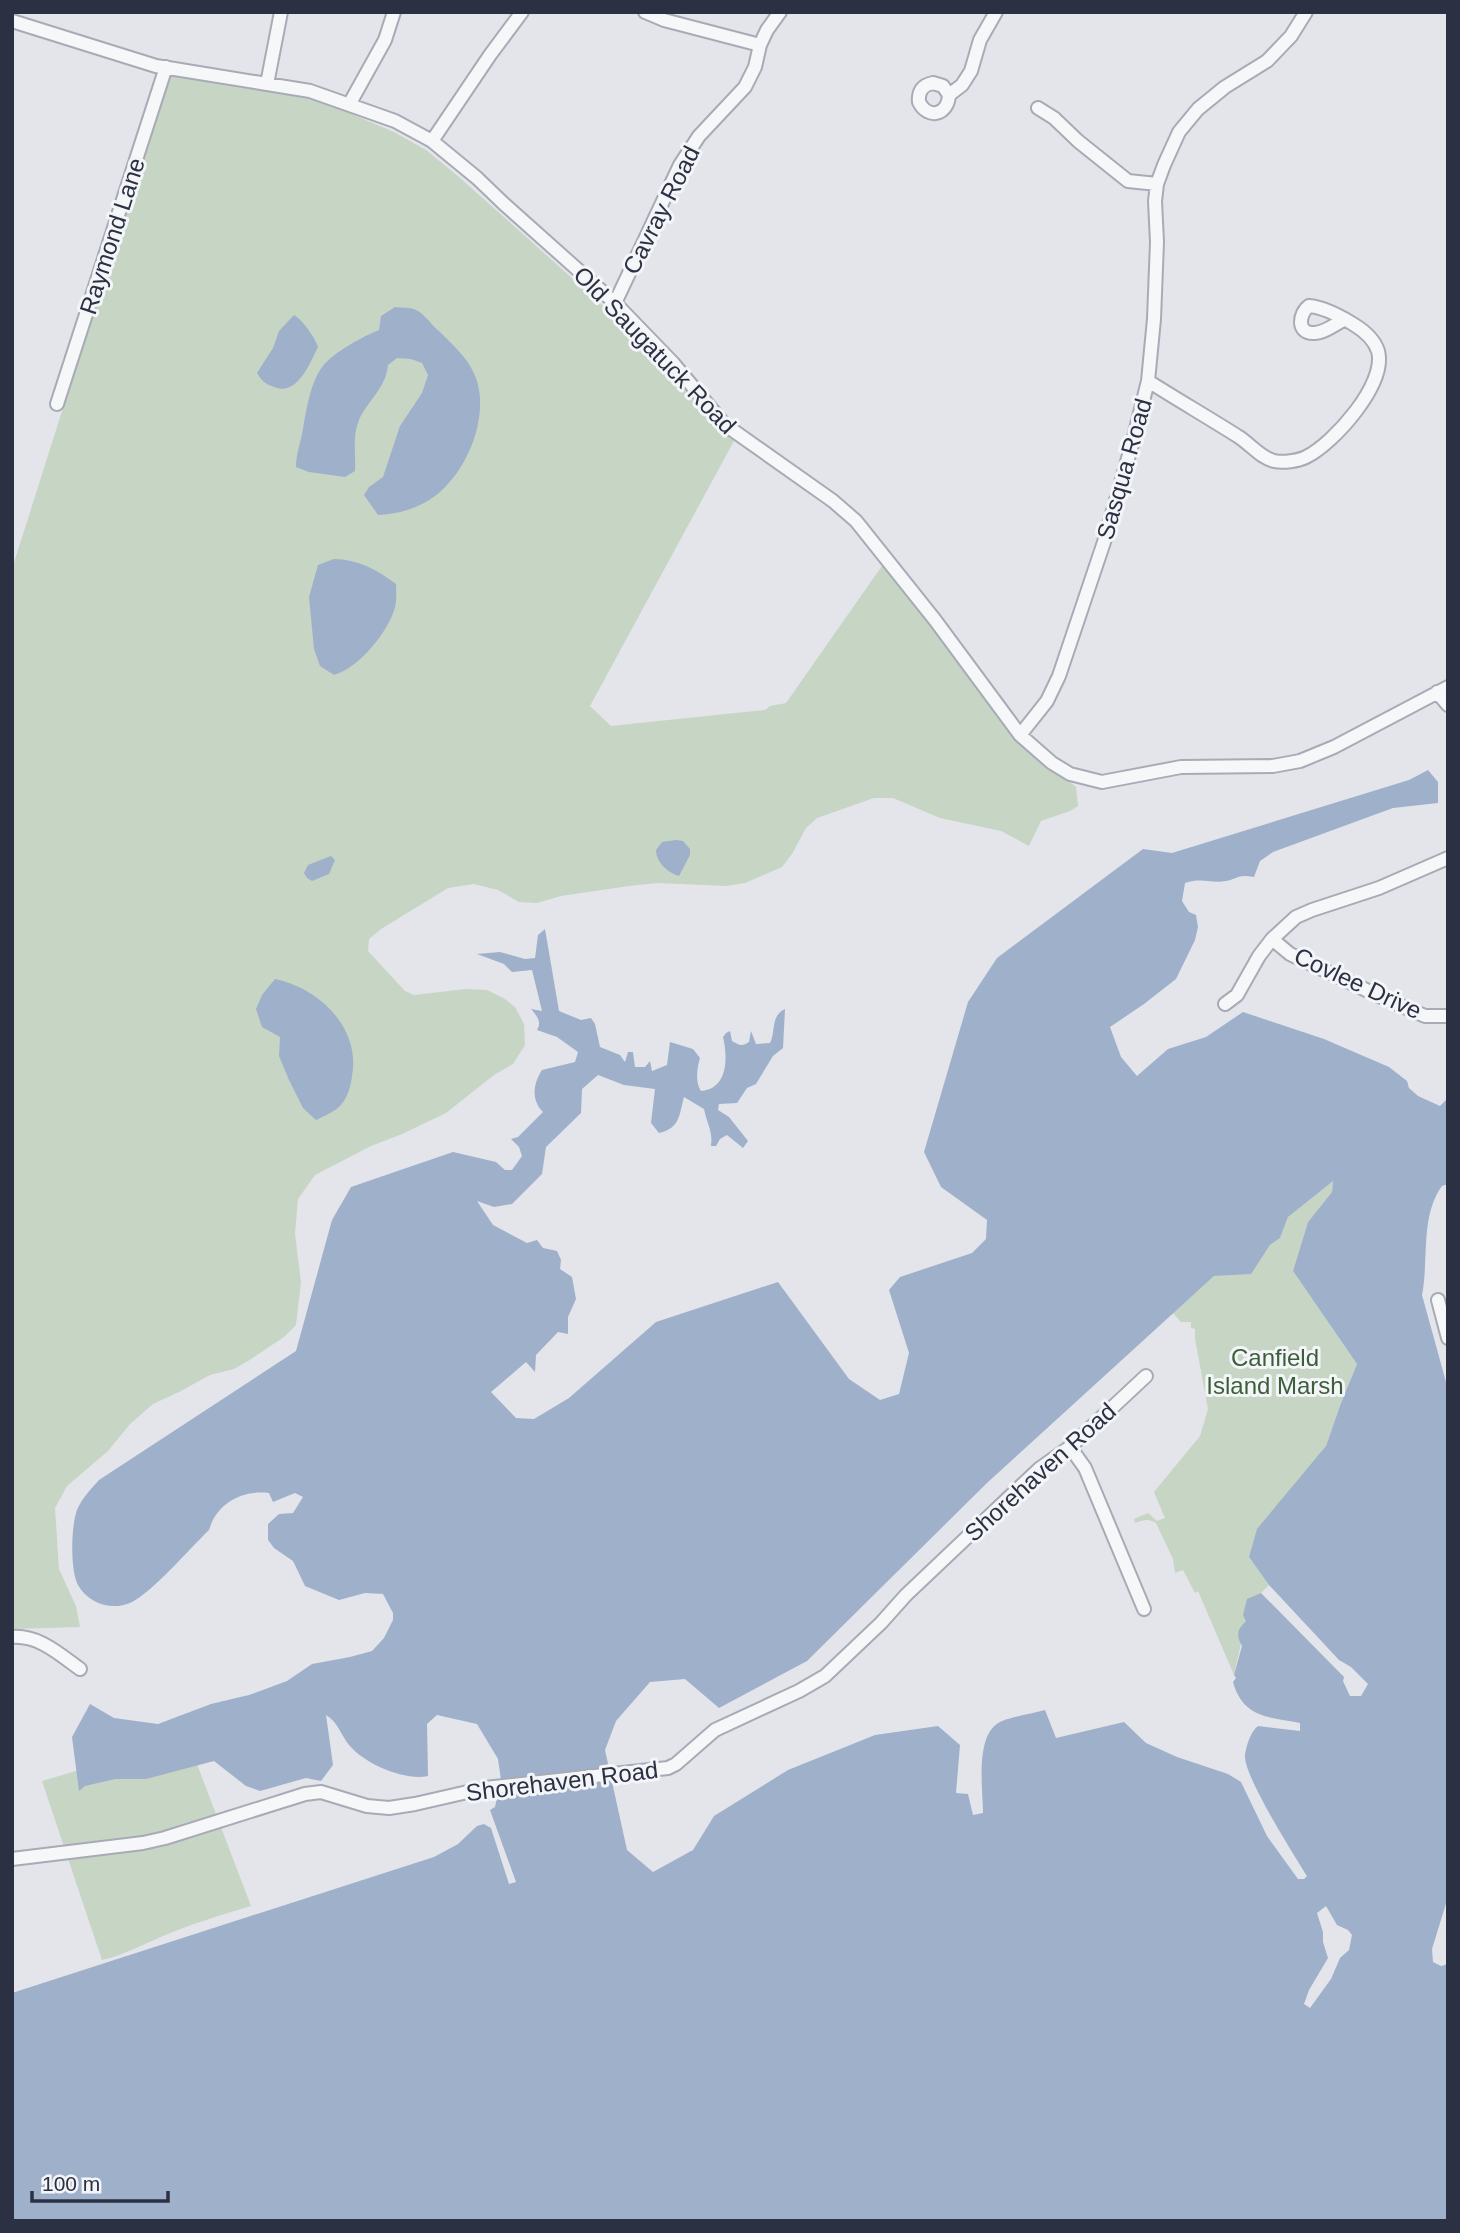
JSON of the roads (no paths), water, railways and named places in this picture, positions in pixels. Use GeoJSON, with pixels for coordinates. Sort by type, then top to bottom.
{"type":"FeatureCollection","features":[{"type":"Feature","properties":{"kind":"street"},"geometry":{"type":"LineString","coordinates":[[267,84],[281,12]]}},
{"type":"Feature","properties":{"kind":"street"},"geometry":{"type":"LineString","coordinates":[[350,103],[385,40],[394,12]]}},
{"type":"Feature","properties":{"kind":"street"},"geometry":{"type":"LineString","coordinates":[[432,141],[522,12]]}},
{"type":"Feature","properties":{"kind":"street"},"geometry":{"type":"LineString","coordinates":[[645,12],[664,20],[760,45]]}},
{"type":"Feature","properties":{"kind":"street","name":"Cavray Road"},"geometry":{"type":"LineString","coordinates":[[615,303],[680,165],[699,136],[745,87],[755,67],[766,30],[780,12]]}},
{"type":"Feature","properties":{"kind":"street"},"geometry":{"type":"LineString","coordinates":[[949,95],[962,85],[971,71],[980,40],[996,12]]}},
{"type":"Feature","properties":{"kind":"street","name":"Sasqua Road"},"geometry":{"type":"LineString","coordinates":[[1020,735],[1047,701],[1069,650],[1126,465],[1148,381],[1154,319],[1157,184],[1179,132],[1198,109],[1267,61],[1291,36],[1306,12]]}},
{"type":"Feature","properties":{"kind":"street","name":"Old Saugatuck Road"},"geometry":{"type":"LineString","coordinates":[[12,22],[166,68],[310,91],[395,121],[432,141],[477,178],[615,303],[673,363],[724,424],[833,501],[856,521],[935,620],[1020,735],[1060,769],[1080,778],[1102,782],[1181,767],[1273,766],[1300,761],[1334,747],[1442,689]]}},
{"type":"Feature","properties":{"kind":"street","name":"Raymond Lane"},"geometry":{"type":"LineString","coordinates":[[57,404],[166,68]]}},
{"type":"Feature","properties":{"kind":"street"},"geometry":{"type":"LineString","coordinates":[[1038,108],[1054,118],[1128,181],[1157,184]]}},
{"type":"Feature","properties":{"kind":"street"},"geometry":{"type":"LineString","coordinates":[[1148,381],[1242,439],[1264,457],[1275,461],[1306,457],[1325,443],[1353,415],[1370,390],[1377,372],[1378,352],[1370,338],[1345,319]]}},
{"type":"Feature","properties":{"kind":"street"},"geometry":{"type":"LineString","coordinates":[[1442,689],[1448,705]]}},
{"type":"Feature","properties":{"kind":"street"},"geometry":{"type":"LineString","coordinates":[[1225,1003],[1237,995],[1272,939],[1296,918],[1312,909],[1379,888],[1448,858]]}},
{"type":"Feature","properties":{"kind":"street","name":"Covlee Drive"},"geometry":{"type":"LineString","coordinates":[[1272,939],[1290,954],[1381,997],[1425,1016],[1448,1016]]}},
{"type":"Feature","properties":{"kind":"street"},"geometry":{"type":"LineString","coordinates":[[1438,1300],[1448,1338]]}},
{"type":"Feature","properties":{"kind":"street","name":"Shorehaven Road"},"geometry":{"type":"LineString","coordinates":[[12,1859],[143,1843],[298,1795],[321,1792],[383,1808],[415,1804],[485,1788],[659,1770],[672,1766],[715,1730],[825,1676],[881,1623],[912,1588],[1030,1478],[1070,1447],[1146,1376]]}},
{"type":"Feature","properties":{"kind":"street"},"geometry":{"type":"LineString","coordinates":[[1070,1447],[1085,1468],[1144,1609]]}},
{"type":"Feature","properties":{"kind":"street"},"geometry":{"type":"LineString","coordinates":[[12,1637],[24,1636],[42,1642],[80,1670]]}},
{"type":"Feature","properties":{"kind":"water"},"geometry":{"type":"Polygon","coordinates":[[[395,307],[411,308],[419,312],[465,359],[476,378],[480,412],[470,449],[451,481],[438,494],[418,506],[402,512],[378,515],[364,495],[369,487],[383,477],[400,426],[422,393],[428,375],[422,363],[397,358],[388,365],[384,380],[357,426],[355,471],[345,477],[309,472],[296,467],[296,462],[310,396],[319,372],[341,350],[379,330],[381,316],[395,307]]]}},
{"type":"Feature","properties":{"kind":"water"},"geometry":{"type":"Polygon","coordinates":[[[294,315],[315,339],[318,347],[302,377],[282,389],[266,383],[257,373],[273,348],[279,331],[294,315]]]}},
{"type":"Feature","properties":{"kind":"water"},"geometry":{"type":"Polygon","coordinates":[[[334,559],[367,566],[396,584],[396,604],[392,617],[372,647],[353,665],[334,675],[320,666],[314,649],[309,597],[318,565],[334,559]]]}},
{"type":"Feature","properties":{"kind":"water"},"geometry":{"type":"Polygon","coordinates":[[[1428,770],[1438,782],[1438,803],[1393,808],[1273,852],[1260,861],[1254,877],[1241,876],[1221,882],[1185,883],[1182,901],[1189,912],[1196,915],[1198,927],[1195,940],[1176,979],[1110,1027],[1121,1057],[1137,1076],[1168,1049],[1206,1037],[1243,1012],[1324,1039],[1389,1067],[1407,1081],[1409,1088],[1418,1096],[1440,1106],[1448,1098],[1448,1184],[1442,1186],[1431,1211],[1422,1295],[1446,1382],[1448,1415],[1448,1919],[1438,1957],[1448,1951],[1448,2221],[12,2221],[12,1993],[434,1857],[458,1844],[477,1826],[484,1824],[491,1828],[509,1884],[516,1882],[490,1810],[495,1807],[501,1780],[498,1759],[477,1724],[437,1715],[427,1724],[428,1776],[418,1777],[386,1770],[365,1759],[349,1745],[326,1715],[333,1765],[321,1781],[306,1778],[260,1791],[246,1786],[214,1761],[146,1779],[115,1779],[85,1786],[79,1791],[72,1737],[90,1704],[114,1718],[158,1724],[211,1704],[249,1695],[287,1681],[312,1664],[372,1651],[384,1638],[393,1620],[393,1613],[383,1594],[365,1593],[339,1600],[305,1586],[293,1561],[274,1548],[268,1540],[268,1524],[279,1514],[293,1513],[303,1497],[295,1493],[273,1502],[269,1493],[249,1494],[232,1500],[218,1512],[209,1530],[160,1580],[139,1598],[115,1606],[94,1601],[78,1585],[72,1548],[75,1517],[79,1506],[99,1480],[296,1351],[332,1220],[351,1187],[453,1152],[496,1162],[505,1170],[512,1170],[522,1156],[519,1147],[511,1139],[518,1137],[543,1112],[535,1097],[539,1075],[542,1070],[575,1062],[578,1052],[557,1037],[537,1030],[539,1022],[531,1009],[542,1011],[532,970],[512,972],[504,964],[477,954],[500,952],[525,959],[535,958],[538,935],[545,929],[559,1011],[581,1020],[591,1018],[600,1047],[620,1055],[625,1062],[628,1052],[633,1052],[635,1067],[645,1067],[650,1061],[652,1071],[667,1065],[670,1042],[693,1049],[700,1058],[697,1079],[701,1091],[717,1085],[721,1079],[725,1063],[723,1037],[726,1033],[730,1031],[732,1041],[740,1045],[749,1042],[751,1031],[756,1044],[770,1043],[775,1020],[785,1009],[783,1048],[773,1056],[756,1084],[747,1088],[737,1103],[719,1104],[718,1110],[729,1117],[748,1141],[743,1148],[727,1135],[720,1139],[716,1146],[711,1146],[704,1109],[684,1097],[675,1124],[659,1133],[651,1123],[655,1089],[624,1085],[598,1075],[582,1089],[581,1113],[546,1147],[542,1174],[512,1204],[494,1207],[477,1201],[493,1225],[527,1243],[537,1240],[543,1248],[557,1251],[561,1260],[560,1269],[572,1277],[576,1299],[568,1317],[568,1334],[558,1332],[536,1355],[535,1372],[526,1362],[491,1392],[516,1418],[534,1419],[569,1398],[656,1322],[778,1282],[849,1379],[880,1400],[899,1394],[909,1353],[889,1290],[900,1277],[972,1253],[986,1239],[987,1220],[941,1187],[924,1152],[968,1002],[997,958],[1143,849],[1172,853],[1409,780],[1428,770]],[[1333,1181],[1288,1217],[1280,1238],[1270,1245],[1251,1274],[1214,1276],[988,1482],[807,1661],[719,1708],[685,1679],[650,1682],[616,1721],[605,1750],[627,1850],[653,1872],[693,1850],[714,1816],[788,1770],[875,1735],[938,1726],[960,1745],[956,1793],[968,1794],[973,1815],[983,1813],[982,1762],[987,1737],[993,1727],[1002,1721],[1045,1710],[1056,1738],[1124,1722],[1146,1743],[1177,1757],[1228,1774],[1241,1782],[1267,1836],[1298,1879],[1304,1879],[1307,1876],[1270,1815],[1252,1779],[1245,1755],[1249,1739],[1258,1726],[1300,1731],[1300,1723],[1268,1717],[1250,1709],[1237,1694],[1233,1682],[1242,1646],[1238,1633],[1246,1621],[1243,1615],[1247,1599],[1261,1593],[1344,1677],[1343,1681],[1350,1696],[1361,1696],[1368,1684],[1351,1667],[1339,1660],[1269,1585],[1249,1557],[1257,1529],[1326,1446],[1357,1364],[1293,1271],[1308,1222],[1332,1192],[1333,1181]]]}},
{"type":"Feature","properties":{"kind":"water"},"geometry":{"type":"Polygon","coordinates":[[[683,841],[690,849],[690,855],[679,876],[663,866],[656,850],[662,842],[683,841]]]}},
{"type":"Feature","properties":{"kind":"water"},"geometry":{"type":"Polygon","coordinates":[[[331,856],[335,860],[329,874],[312,881],[307,878],[304,873],[308,865],[331,856]]]}},
{"type":"Feature","properties":{"kind":"water"},"geometry":{"type":"Polygon","coordinates":[[[275,979],[307,991],[321,1001],[343,1027],[350,1042],[352,1076],[347,1096],[338,1108],[316,1120],[303,1108],[289,1080],[279,1056],[280,1037],[262,1027],[256,1009],[262,995],[275,979]]]}},
{"type":"Feature","properties":{"kind":"park label","name":"Canfield Island Marsh"},"geometry":{"type":"Point","coordinates":[1275,1371]}}]}
